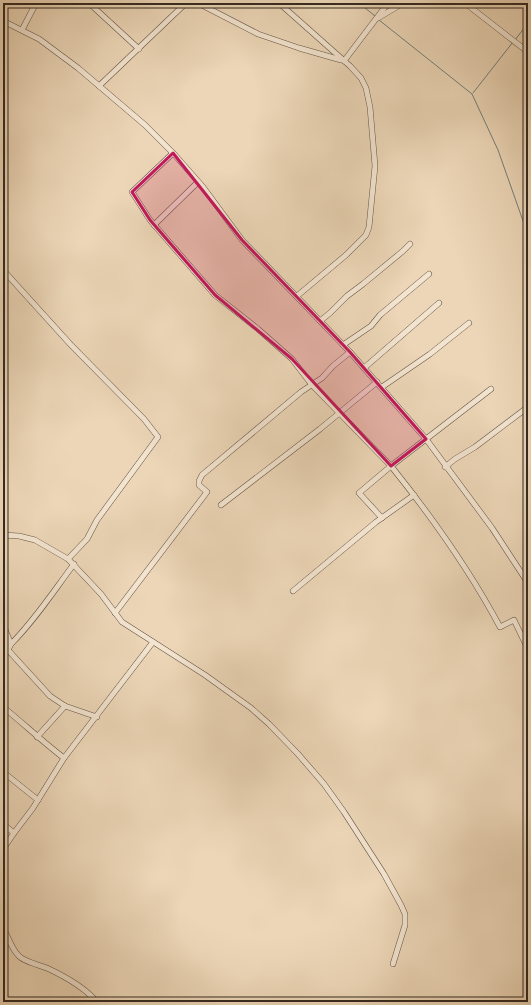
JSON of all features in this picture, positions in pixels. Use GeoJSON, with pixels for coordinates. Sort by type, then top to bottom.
{"type":"FeatureCollection","features":[{"type":"Feature","properties":{"kind":"street"},"geometry":{"type":"LineString","coordinates":[[22,30],[36,3]]}},
{"type":"Feature","properties":{"kind":"street"},"geometry":{"type":"LineString","coordinates":[[89,3],[139,49]]}},
{"type":"Feature","properties":{"kind":"street"},"geometry":{"type":"LineString","coordinates":[[99,86],[186,3]]}},
{"type":"Feature","properties":{"kind":"street"},"geometry":{"type":"LineString","coordinates":[[198,3],[258,34],[344,61]]}},
{"type":"Feature","properties":{"kind":"street"},"geometry":{"type":"LineString","coordinates":[[279,3],[361,78],[366,88],[370,107],[375,166],[369,227],[366,235],[346,255],[297,296]]}},
{"type":"Feature","properties":{"kind":"street"},"geometry":{"type":"LineString","coordinates":[[344,61],[388,3]]}},
{"type":"Feature","properties":{"kind":"street"},"geometry":{"type":"LineString","coordinates":[[376,20],[403,3]]}},
{"type":"Feature","properties":{"kind":"street"},"geometry":{"type":"LineString","coordinates":[[465,3],[528,52]]}},
{"type":"Feature","properties":{"kind":"street"},"geometry":{"type":"LineString","coordinates":[[3,21],[39,39],[89,77],[145,125],[173,153],[198,182],[242,240],[350,352],[426,439],[445,467],[492,528],[528,583]]}},
{"type":"Feature","properties":{"kind":"street"},"geometry":{"type":"LineString","coordinates":[[173,153],[132,192],[142,208],[215,295],[292,360],[312,385],[391,466],[460,558],[500,627],[514,620],[528,649]]}},
{"type":"Feature","properties":{"kind":"street"},"geometry":{"type":"LineString","coordinates":[[154,224],[198,182]]}},
{"type":"Feature","properties":{"kind":"street"},"geometry":{"type":"LineString","coordinates":[[320,321],[330,314],[347,296],[404,251],[410,244]]}},
{"type":"Feature","properties":{"kind":"street"},"geometry":{"type":"LineString","coordinates":[[3,258],[3,264]]}},
{"type":"Feature","properties":{"kind":"street"},"geometry":{"type":"LineString","coordinates":[[3,270],[71,345],[144,419],[158,437],[97,520],[87,539],[68,559]]}},
{"type":"Feature","properties":{"kind":"street"},"geometry":{"type":"LineString","coordinates":[[343,345],[371,326],[380,315],[429,274]]}},
{"type":"Feature","properties":{"kind":"street"},"geometry":{"type":"LineString","coordinates":[[364,368],[439,303]]}},
{"type":"Feature","properties":{"kind":"street"},"geometry":{"type":"LineString","coordinates":[[382,387],[430,354],[469,323]]}},
{"type":"Feature","properties":{"kind":"street"},"geometry":{"type":"LineString","coordinates":[[115,613],[207,492],[199,485],[198,481],[202,476],[301,392],[322,378],[350,352]]}},
{"type":"Feature","properties":{"kind":"street"},"geometry":{"type":"LineString","coordinates":[[220,504],[377,382]]}},
{"type":"Feature","properties":{"kind":"street"},"geometry":{"type":"LineString","coordinates":[[382,518],[359,493],[391,466],[491,389]]}},
{"type":"Feature","properties":{"kind":"street"},"geometry":{"type":"LineString","coordinates":[[445,467],[528,407]]}},
{"type":"Feature","properties":{"kind":"street"},"geometry":{"type":"LineString","coordinates":[[293,591],[382,518],[414,495]]}},
{"type":"Feature","properties":{"kind":"street"},"geometry":{"type":"LineString","coordinates":[[3,535],[19,536],[35,540],[68,559],[101,594],[122,622],[206,675],[251,708],[269,724],[324,784],[384,874],[405,914],[404,926],[393,964]]}},
{"type":"Feature","properties":{"kind":"street"},"geometry":{"type":"LineString","coordinates":[[3,655],[11,644],[26,630],[39,614],[74,564]]}},
{"type":"Feature","properties":{"kind":"street"},"geometry":{"type":"LineString","coordinates":[[3,625],[11,644]]}},
{"type":"Feature","properties":{"kind":"street"},"geometry":{"type":"LineString","coordinates":[[3,849],[24,822],[64,758],[97,717],[153,642]]}},
{"type":"Feature","properties":{"kind":"street"},"geometry":{"type":"LineString","coordinates":[[8,650],[50,696],[65,706],[97,717]]}},
{"type":"Feature","properties":{"kind":"street"},"geometry":{"type":"LineString","coordinates":[[37,737],[65,706]]}},
{"type":"Feature","properties":{"kind":"street"},"geometry":{"type":"LineString","coordinates":[[3,707],[37,737],[64,758]]}},
{"type":"Feature","properties":{"kind":"street"},"geometry":{"type":"LineString","coordinates":[[3,772],[38,800]]}},
{"type":"Feature","properties":{"kind":"street"},"geometry":{"type":"LineString","coordinates":[[3,824],[14,833]]}},
{"type":"Feature","properties":{"kind":"street"},"geometry":{"type":"LineString","coordinates":[[3,928],[17,955],[22,959],[49,969],[62,976],[83,989],[98,1002]]}},
{"type":"Feature","properties":{"kind":"highlighted area"},"geometry":{"type":"Polygon","coordinates":[[[173,153],[242,240],[350,352],[426,439],[391,466],[292,359],[215,295],[150,220],[132,192],[173,153]]]}},
{"type":"Feature","properties":{"kind":"waterway"},"geometry":{"type":"LineString","coordinates":[[359,3],[375,16]]}},
{"type":"Feature","properties":{"kind":"waterway"},"geometry":{"type":"LineString","coordinates":[[379,20],[472,94],[498,150],[528,235]]}},
{"type":"Feature","properties":{"kind":"waterway"},"geometry":{"type":"LineString","coordinates":[[515,40],[528,23]]}},
{"type":"Feature","properties":{"kind":"waterway"},"geometry":{"type":"LineString","coordinates":[[473,93],[513,42]]}}]}
